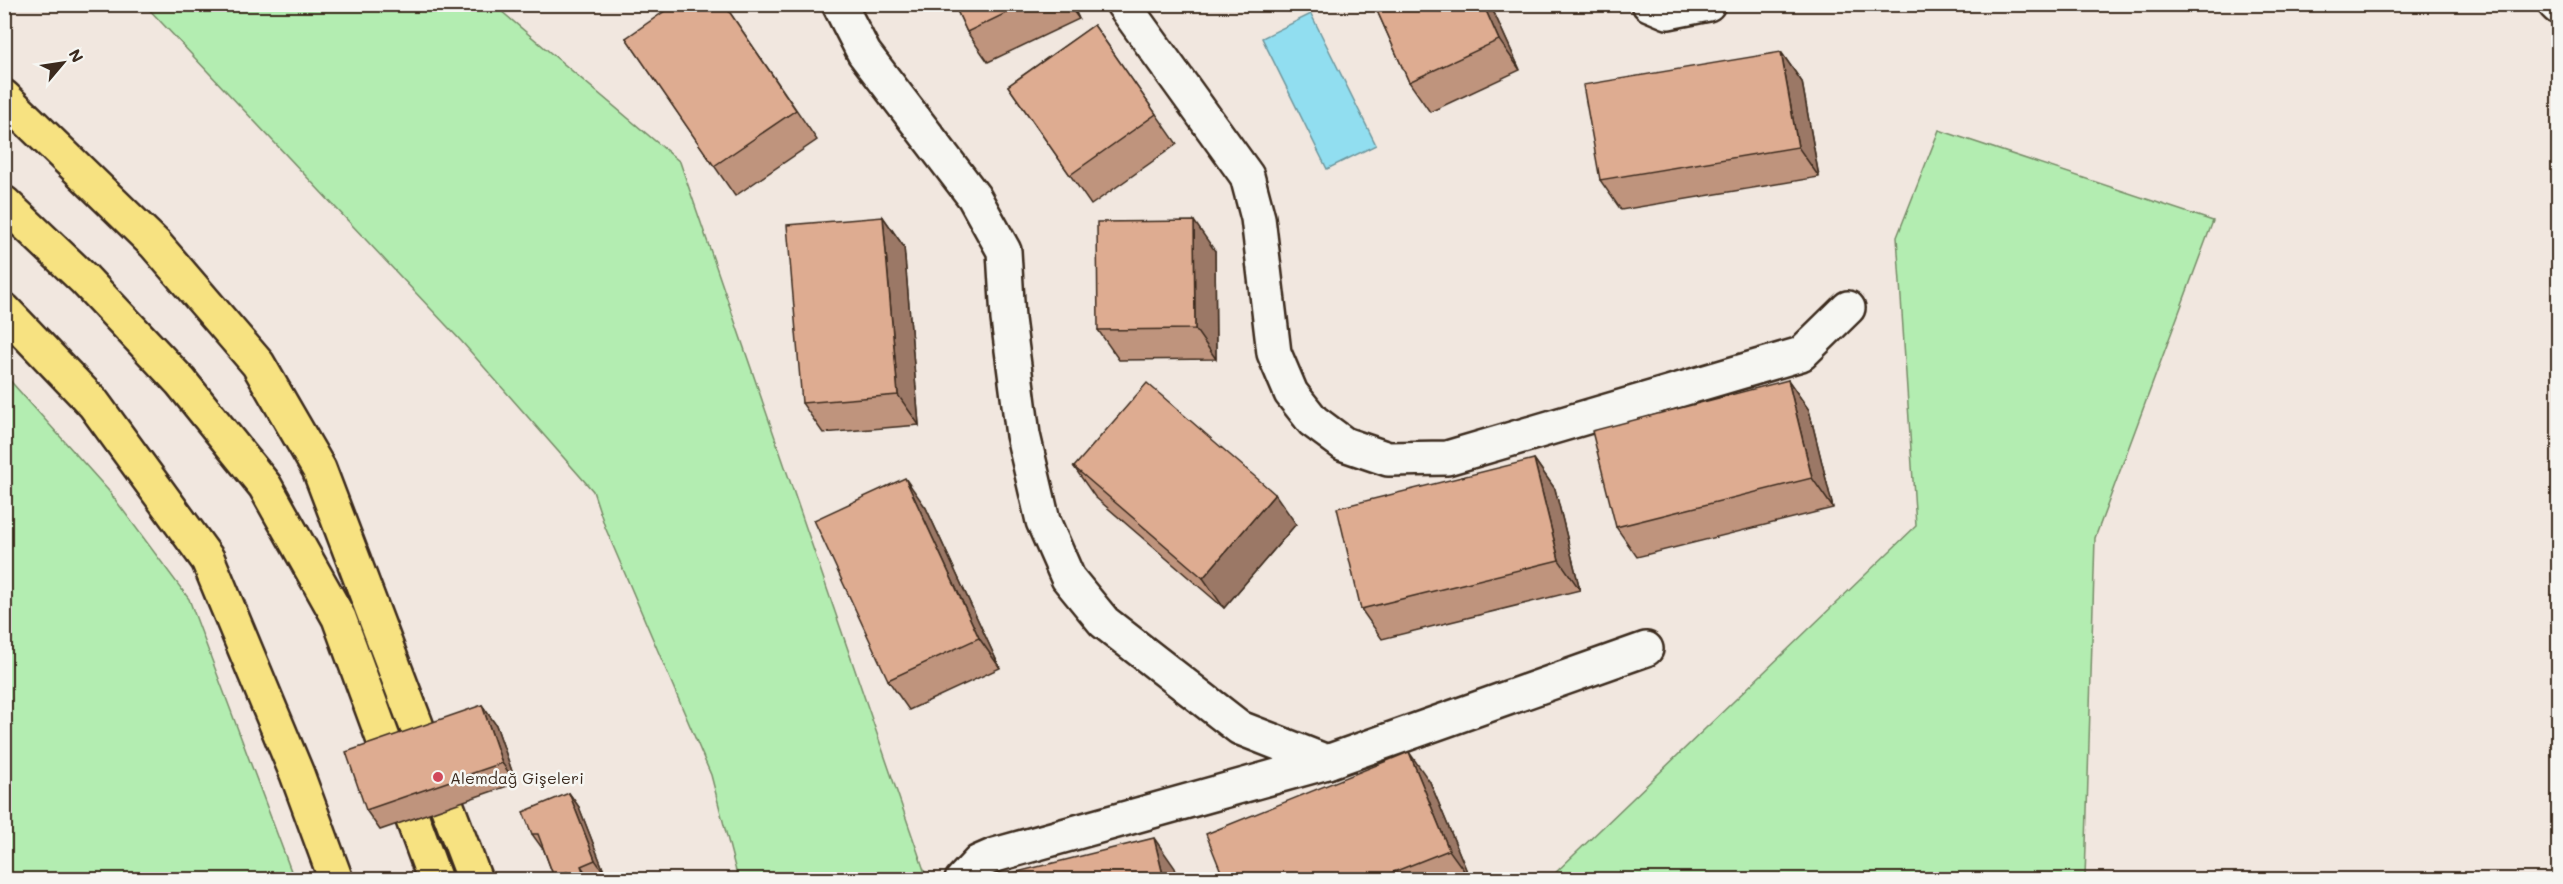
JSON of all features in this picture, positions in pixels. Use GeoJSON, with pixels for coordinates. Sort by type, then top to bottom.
{"type":"FeatureCollection","features":[{"type":"Feature","properties":{"kind":"highway"},"geometry":{"type":"LineString","coordinates":[[4,97],[155,244],[258,364],[319,469],[475,879]]}},
{"type":"Feature","properties":{"kind":"highway"},"geometry":{"type":"LineString","coordinates":[[4,203],[84,279],[181,382],[265,486],[339,618],[435,879]]}},
{"type":"Feature","properties":{"kind":"highway"},"geometry":{"type":"LineString","coordinates":[[4,310],[94,404],[208,560],[297,774],[336,879]]}},
{"type":"Feature","properties":{"kind":"street"},"geometry":{"type":"LineString","coordinates":[[839,4],[864,53],[974,197],[1004,251],[1008,320],[1023,435],[1044,521],[1068,578],[1104,622],[1239,728],[1327,762]]}},
{"type":"Feature","properties":{"kind":"street"},"geometry":{"type":"LineString","coordinates":[[1123,4],[1247,176],[1258,218],[1274,353],[1291,393],[1313,421],[1344,444],[1388,459],[1447,458],[1801,354],[1848,308]]}},
{"type":"Feature","properties":{"kind":"street"},"geometry":{"type":"LineString","coordinates":[[1649,4],[1668,12],[1708,4]]}},
{"type":"Feature","properties":{"kind":"street"},"geometry":{"type":"LineString","coordinates":[[962,879],[979,862],[994,855],[1327,762],[1646,649]]}},
{"type":"Feature","properties":{"kind":"green space"},"geometry":{"type":"Polygon","coordinates":[[[145,5],[494,5],[680,162],[927,879],[738,879],[711,775],[605,527],[593,491],[462,342],[145,5]]]}},
{"type":"Feature","properties":{"kind":"green space"},"geometry":{"type":"Polygon","coordinates":[[[1939,130],[2213,221],[2095,538],[2085,879],[1549,879],[1916,526],[1897,237],[1939,130]]]}},
{"type":"Feature","properties":{"kind":"green space"},"geometry":{"type":"Polygon","coordinates":[[[5,375],[108,490],[189,599],[294,879],[5,879],[5,375]]]}},
{"type":"Feature","properties":{"kind":"water"},"geometry":{"type":"Polygon","coordinates":[[[1311,14],[1376,145],[1327,169],[1262,38],[1311,14]]]}},
{"type":"Feature","properties":{"kind":"building"},"geometry":{"type":"Polygon","coordinates":[[[675,4],[724,4],[796,110],[714,166],[626,38],[675,4]]]}},
{"type":"Feature","properties":{"kind":"building"},"geometry":{"type":"Polygon","coordinates":[[[954,4],[1025,4],[967,32],[954,4]]]}},
{"type":"Feature","properties":{"kind":"building"},"geometry":{"type":"Polygon","coordinates":[[[1374,4],[1483,4],[1499,40],[1409,82],[1374,4]]]}},
{"type":"Feature","properties":{"kind":"building"},"geometry":{"type":"Polygon","coordinates":[[[1094,25],[1156,114],[1070,175],[1008,86],[1094,25]]]}},
{"type":"Feature","properties":{"kind":"building"},"geometry":{"type":"Polygon","coordinates":[[[1781,52],[1798,147],[1600,180],[1583,85],[1781,52]]]}},
{"type":"Feature","properties":{"kind":"building"},"geometry":{"type":"Polygon","coordinates":[[[883,217],[898,395],[802,403],[787,225],[883,217]]]}},
{"type":"Feature","properties":{"kind":"building"},"geometry":{"type":"Polygon","coordinates":[[[1194,221],[1195,329],[1098,330],[1097,222],[1194,221]]]}},
{"type":"Feature","properties":{"kind":"building"},"geometry":{"type":"Polygon","coordinates":[[[1788,380],[1812,478],[1616,527],[1592,431],[1788,380]]]}},
{"type":"Feature","properties":{"kind":"building"},"geometry":{"type":"Polygon","coordinates":[[[1147,383],[1275,494],[1203,578],[1074,467],[1147,383]]]}},
{"type":"Feature","properties":{"kind":"building"},"geometry":{"type":"Polygon","coordinates":[[[1534,459],[1559,560],[1361,609],[1337,508],[1534,459]]]}},
{"type":"Feature","properties":{"kind":"building"},"geometry":{"type":"Polygon","coordinates":[[[905,478],[979,638],[888,680],[814,520],[905,478]]]}},
{"type":"Feature","properties":{"kind":"building"},"geometry":{"type":"Polygon","coordinates":[[[482,705],[502,763],[366,810],[346,752],[482,705]]]}},
{"type":"Feature","properties":{"kind":"building"},"geometry":{"type":"Polygon","coordinates":[[[1409,752],[1449,850],[1376,879],[1224,879],[1206,834],[1409,752]]]}},
{"type":"Feature","properties":{"kind":"building"},"geometry":{"type":"Polygon","coordinates":[[[569,793],[595,860],[581,866],[584,874],[570,879],[567,872],[554,877],[538,834],[532,834],[523,812],[569,793]]]}},
{"type":"Feature","properties":{"kind":"building"},"geometry":{"type":"Polygon","coordinates":[[[1154,838],[1164,879],[989,879],[1154,838]]]}},
{"type":"Feature","properties":{"kind":"place","name":"Alemdağ Gişeleri"},"geometry":{"type":"Point","coordinates":[438,777]}}]}
